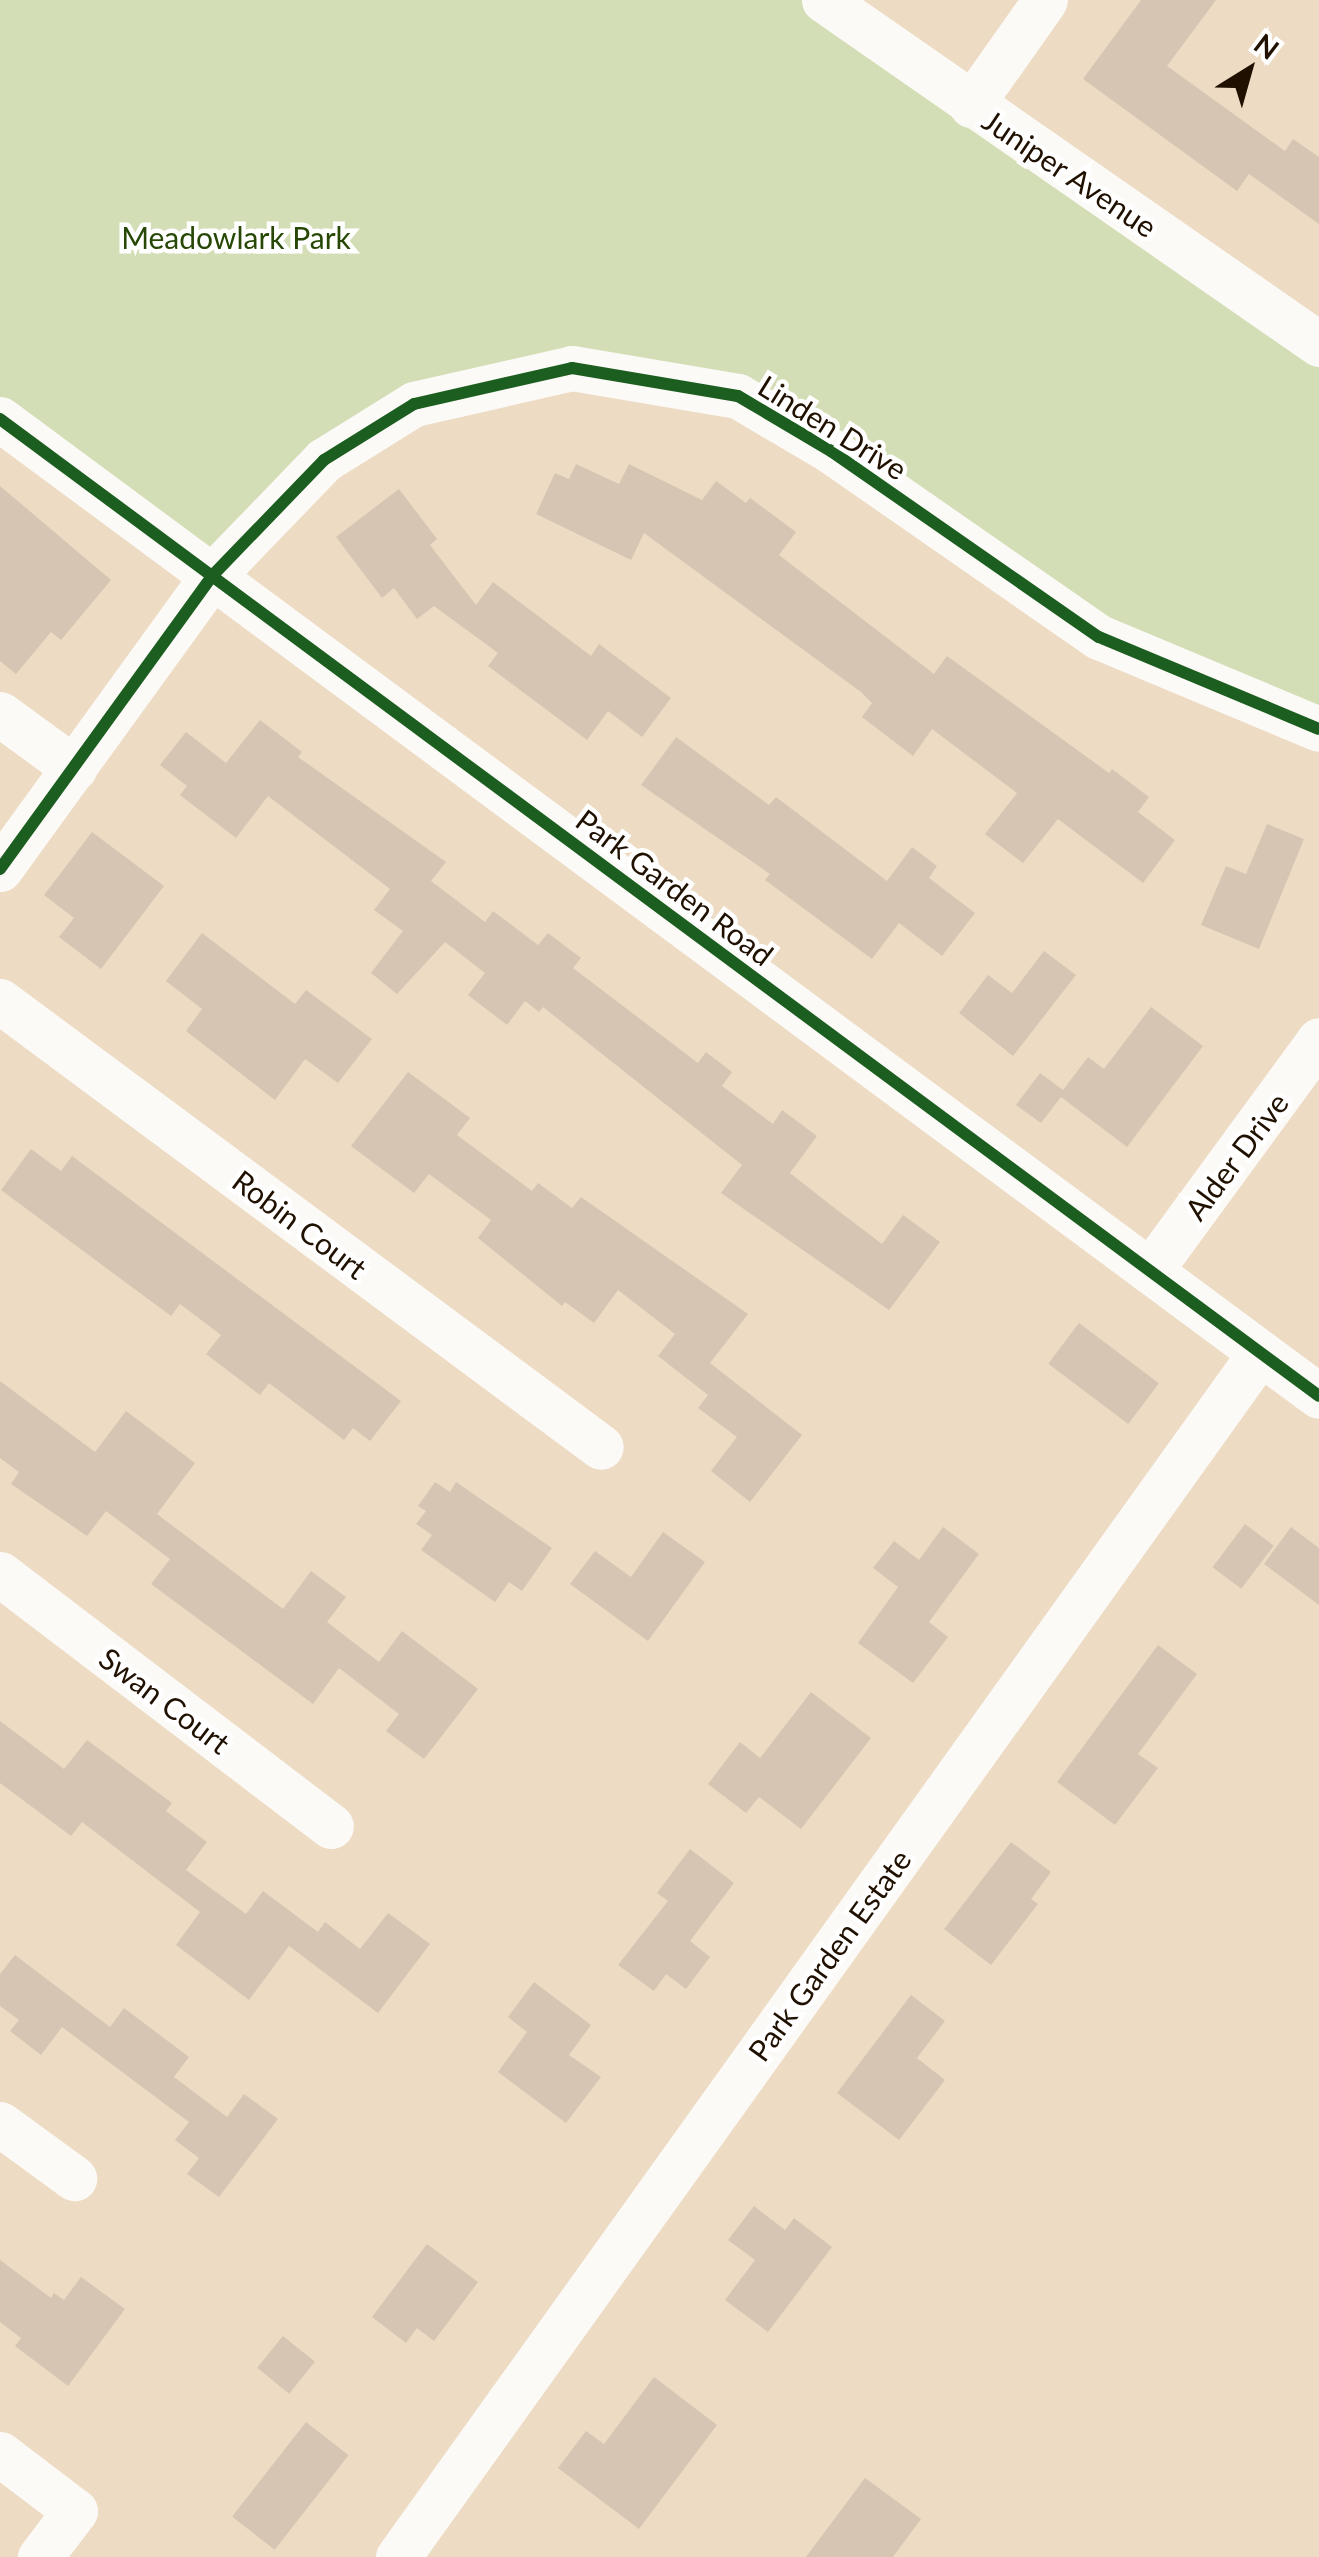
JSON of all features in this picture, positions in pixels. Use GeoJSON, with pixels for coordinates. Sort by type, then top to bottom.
{"type":"FeatureCollection","features":[{"type":"Feature","properties":{"kind":"street","name":"Juniper Avenue"},"geometry":{"type":"LineString","coordinates":[[824,0],[971,106],[1319,344]]}},
{"type":"Feature","properties":{"kind":"street"},"geometry":{"type":"LineString","coordinates":[[971,106],[1045,0]]}},
{"type":"Feature","properties":{"kind":"street","name":"Linden Drive"},"geometry":{"type":"LineString","coordinates":[[0,869],[213,575],[324,460],[414,404],[572,368],[738,396],[1099,637],[1319,728]]}},
{"type":"Feature","properties":{"kind":"street","name":"Park Garden Road"},"geometry":{"type":"LineString","coordinates":[[0,418],[1319,1396]]}},
{"type":"Feature","properties":{"kind":"street"},"geometry":{"type":"LineString","coordinates":[[0,714],[74,768]]}},
{"type":"Feature","properties":{"kind":"street","name":"Robin Court"},"geometry":{"type":"LineString","coordinates":[[0,1001],[601,1447]]}},
{"type":"Feature","properties":{"kind":"street","name":"Alder Drive"},"geometry":{"type":"LineString","coordinates":[[1150,1270],[1319,1040]]}},
{"type":"Feature","properties":{"kind":"street","name":"Park Garden Estate"},"geometry":{"type":"LineString","coordinates":[[398,2557],[1260,1353]]}},
{"type":"Feature","properties":{"kind":"street","name":"Swan Court"},"geometry":{"type":"LineString","coordinates":[[0,1574],[331,1826]]}},
{"type":"Feature","properties":{"kind":"street"},"geometry":{"type":"LineString","coordinates":[[0,2124],[74,2178]]}},
{"type":"Feature","properties":{"kind":"street"},"geometry":{"type":"LineString","coordinates":[[0,2454],[75,2511],[40,2557]]}},
{"type":"Feature","properties":{"kind":"green space","name":"Meadowlark Park"},"geometry":{"type":"Polygon","coordinates":[[[0,0],[824,0],[1319,344],[1319,729],[1265,710],[738,396],[572,368],[414,404],[213,575],[0,419],[0,0]]]}},
{"type":"Feature","properties":{"kind":"building"},"geometry":{"type":"Polygon","coordinates":[[[1141,0],[1216,0],[1167,66],[1285,151],[1293,139],[1319,157],[1319,224],[1249,174],[1237,191],[1083,79],[1141,0]]]}},
{"type":"Feature","properties":{"kind":"building"},"geometry":{"type":"Polygon","coordinates":[[[576,464],[619,484],[629,464],[702,500],[716,481],[746,503],[750,498],[796,532],[779,555],[934,674],[947,656],[1109,773],[1112,769],[1149,797],[1138,812],[1175,840],[1143,883],[1058,819],[1023,863],[985,834],[1017,793],[932,729],[913,756],[862,717],[872,703],[861,692],[644,533],[631,560],[536,514],[555,473],[569,479],[576,464]]]}},
{"type":"Feature","properties":{"kind":"building"},"geometry":{"type":"Polygon","coordinates":[[[0,486],[111,580],[61,640],[51,632],[16,674],[0,661],[0,486]]]}},
{"type":"Feature","properties":{"kind":"building"},"geometry":{"type":"Polygon","coordinates":[[[399,489],[437,539],[430,545],[476,605],[493,582],[591,656],[599,644],[671,698],[642,737],[608,711],[587,740],[488,666],[498,653],[434,606],[417,619],[394,588],[382,598],[336,537],[399,489]]]}},
{"type":"Feature","properties":{"kind":"building"},"geometry":{"type":"Polygon","coordinates":[[[260,720],[302,752],[298,757],[446,862],[431,881],[485,922],[493,911],[538,945],[548,933],[581,958],[573,968],[698,1063],[706,1052],[732,1072],[722,1086],[773,1124],[782,1110],[817,1136],[790,1173],[832,1206],[882,1244],[903,1215],[940,1242],[889,1310],[721,1193],[742,1165],[543,1007],[539,1012],[525,1001],[507,1025],[468,995],[485,973],[445,942],[397,994],[371,973],[403,931],[374,910],[390,889],[268,796],[236,838],[180,795],[187,786],[160,765],[186,732],[226,763],[260,720]]]}},
{"type":"Feature","properties":{"kind":"building"},"geometry":{"type":"Polygon","coordinates":[[[676,737],[769,805],[776,797],[887,881],[912,847],[937,866],[929,878],[975,913],[942,956],[899,923],[872,959],[765,880],[770,874],[641,785],[676,737]]]}},
{"type":"Feature","properties":{"kind":"building"},"geometry":{"type":"Polygon","coordinates":[[[1267,824],[1304,839],[1259,949],[1201,925],[1226,866],[1246,874],[1267,824]]]}},
{"type":"Feature","properties":{"kind":"building"},"geometry":{"type":"Polygon","coordinates":[[[92,832],[164,886],[101,969],[59,937],[74,918],[44,895],[92,832]]]}},
{"type":"Feature","properties":{"kind":"building"},"geometry":{"type":"Polygon","coordinates":[[[202,933],[295,1004],[306,990],[372,1039],[338,1083],[305,1059],[275,1100],[186,1031],[202,1009],[166,981],[202,933]]]}},
{"type":"Feature","properties":{"kind":"building"},"geometry":{"type":"Polygon","coordinates":[[[1044,951],[1076,975],[1013,1056],[959,1013],[988,975],[1012,993],[1044,951]]]}},
{"type":"Feature","properties":{"kind":"building"},"geometry":{"type":"Polygon","coordinates":[[[1151,1007],[1203,1046],[1127,1147],[1061,1097],[1041,1123],[1016,1105],[1040,1073],[1063,1090],[1088,1057],[1104,1069],[1151,1007]]]}},
{"type":"Feature","properties":{"kind":"building"},"geometry":{"type":"Polygon","coordinates":[[[408,1072],[470,1118],[457,1135],[532,1191],[538,1183],[572,1208],[581,1197],[748,1314],[710,1363],[802,1435],[750,1502],[711,1471],[737,1437],[698,1408],[708,1395],[658,1356],[675,1334],[618,1290],[594,1323],[565,1302],[562,1306],[478,1238],[491,1220],[429,1174],[414,1193],[351,1146],[408,1072]]]}},
{"type":"Feature","properties":{"kind":"building"},"geometry":{"type":"Polygon","coordinates":[[[31,1149],[61,1171],[72,1156],[401,1401],[370,1441],[353,1428],[344,1440],[269,1383],[260,1395],[206,1354],[221,1335],[180,1304],[171,1316],[1,1190],[31,1149]]]}},
{"type":"Feature","properties":{"kind":"building"},"geometry":{"type":"Polygon","coordinates":[[[1079,1323],[1159,1383],[1128,1424],[1048,1364],[1079,1323]]]}},
{"type":"Feature","properties":{"kind":"building"},"geometry":{"type":"Polygon","coordinates":[[[0,1381],[95,1452],[126,1411],[195,1463],[157,1514],[283,1609],[311,1571],[346,1597],[327,1622],[379,1662],[402,1631],[478,1689],[424,1759],[386,1731],[399,1714],[339,1668],[313,1704],[151,1584],[170,1559],[106,1511],[87,1536],[11,1484],[19,1472],[0,1458],[0,1381]]]}},
{"type":"Feature","properties":{"kind":"building"},"geometry":{"type":"Polygon","coordinates":[[[435,1482],[450,1492],[456,1482],[552,1548],[522,1591],[509,1582],[495,1602],[421,1550],[432,1535],[416,1524],[426,1511],[418,1506],[435,1482]]]}},
{"type":"Feature","properties":{"kind":"building"},"geometry":{"type":"Polygon","coordinates":[[[1245,1524],[1274,1546],[1241,1589],[1213,1567],[1245,1524]]]}},
{"type":"Feature","properties":{"kind":"building"},"geometry":{"type":"Polygon","coordinates":[[[943,1527],[979,1554],[929,1622],[948,1637],[913,1683],[858,1643],[898,1587],[873,1568],[894,1541],[919,1560],[943,1527]]]}},
{"type":"Feature","properties":{"kind":"building"},"geometry":{"type":"Polygon","coordinates":[[[1291,1527],[1319,1548],[1319,1605],[1264,1564],[1291,1527]]]}},
{"type":"Feature","properties":{"kind":"building"},"geometry":{"type":"Polygon","coordinates":[[[663,1532],[705,1562],[648,1641],[570,1584],[595,1551],[631,1577],[663,1532]]]}},
{"type":"Feature","properties":{"kind":"building"},"geometry":{"type":"Polygon","coordinates":[[[1158,1645],[1197,1674],[1138,1754],[1158,1768],[1115,1825],[1057,1782],[1158,1645]]]}},
{"type":"Feature","properties":{"kind":"building"},"geometry":{"type":"Polygon","coordinates":[[[811,1692],[871,1738],[801,1829],[759,1797],[746,1813],[708,1784],[740,1742],[760,1758],[811,1692]]]}},
{"type":"Feature","properties":{"kind":"building"},"geometry":{"type":"Polygon","coordinates":[[[0,1721],[64,1769],[87,1740],[172,1803],[166,1811],[207,1842],[186,1870],[246,1914],[263,1891],[318,1932],[325,1922],[360,1949],[388,1913],[430,1944],[378,2013],[289,1946],[249,2000],[176,1945],[200,1912],[82,1822],[71,1836],[0,1783],[0,1721]]]}},
{"type":"Feature","properties":{"kind":"building"},"geometry":{"type":"Polygon","coordinates":[[[1011,1842],[1051,1872],[1031,1899],[1038,1904],[991,1965],[944,1929],[1011,1842]]]}},
{"type":"Feature","properties":{"kind":"building"},"geometry":{"type":"Polygon","coordinates":[[[690,1849],[734,1883],[690,1941],[710,1957],[686,1989],[666,1974],[654,1991],[618,1965],[668,1901],[657,1893],[690,1849]]]}},
{"type":"Feature","properties":{"kind":"building"},"geometry":{"type":"Polygon","coordinates":[[[15,1955],[110,2027],[124,2008],[189,2057],[174,2077],[227,2117],[244,2094],[278,2119],[219,2197],[187,2174],[199,2158],[175,2140],[189,2122],[62,2027],[41,2055],[10,2031],[19,2020],[0,2006],[0,1974],[15,1955]]]}},
{"type":"Feature","properties":{"kind":"building"},"geometry":{"type":"Polygon","coordinates":[[[534,1982],[591,2025],[569,2055],[601,2077],[566,2123],[498,2072],[527,2032],[508,2017],[534,1982]]]}},
{"type":"Feature","properties":{"kind":"building"},"geometry":{"type":"Polygon","coordinates":[[[911,1995],[945,2021],[917,2058],[945,2080],[899,2140],[837,2093],[911,1995]]]}},
{"type":"Feature","properties":{"kind":"building"},"geometry":{"type":"Polygon","coordinates":[[[754,2206],[785,2230],[794,2218],[832,2247],[768,2332],[725,2300],[755,2260],[728,2240],[754,2206]]]}},
{"type":"Feature","properties":{"kind":"building"},"geometry":{"type":"Polygon","coordinates":[[[427,2244],[478,2282],[434,2341],[417,2328],[406,2343],[372,2317],[427,2244]]]}},
{"type":"Feature","properties":{"kind":"building"},"geometry":{"type":"Polygon","coordinates":[[[0,2260],[51,2298],[54,2293],[64,2300],[81,2277],[125,2309],[68,2386],[15,2346],[21,2338],[0,2322],[0,2260]]]}},
{"type":"Feature","properties":{"kind":"building"},"geometry":{"type":"Polygon","coordinates":[[[283,2336],[315,2362],[289,2394],[257,2368],[283,2336]]]}},
{"type":"Feature","properties":{"kind":"building"},"geometry":{"type":"Polygon","coordinates":[[[654,2377],[717,2425],[639,2529],[558,2468],[586,2431],[604,2444],[654,2377]]]}},
{"type":"Feature","properties":{"kind":"building"},"geometry":{"type":"Polygon","coordinates":[[[306,2422],[349,2455],[275,2550],[232,2517],[306,2422]]]}},
{"type":"Feature","properties":{"kind":"building"},"geometry":{"type":"Polygon","coordinates":[[[865,2478],[921,2519],[893,2557],[806,2557],[865,2478]]]}},
{"type":"Feature","properties":{"kind":"cycle path"},"geometry":{"type":"LineString","coordinates":[[0,869],[213,575],[324,460],[414,404],[572,368],[738,396],[831,451],[1099,637],[1319,729]]}},
{"type":"Feature","properties":{"kind":"cycle path"},"geometry":{"type":"LineString","coordinates":[[0,419],[1319,1396]]}}]}
